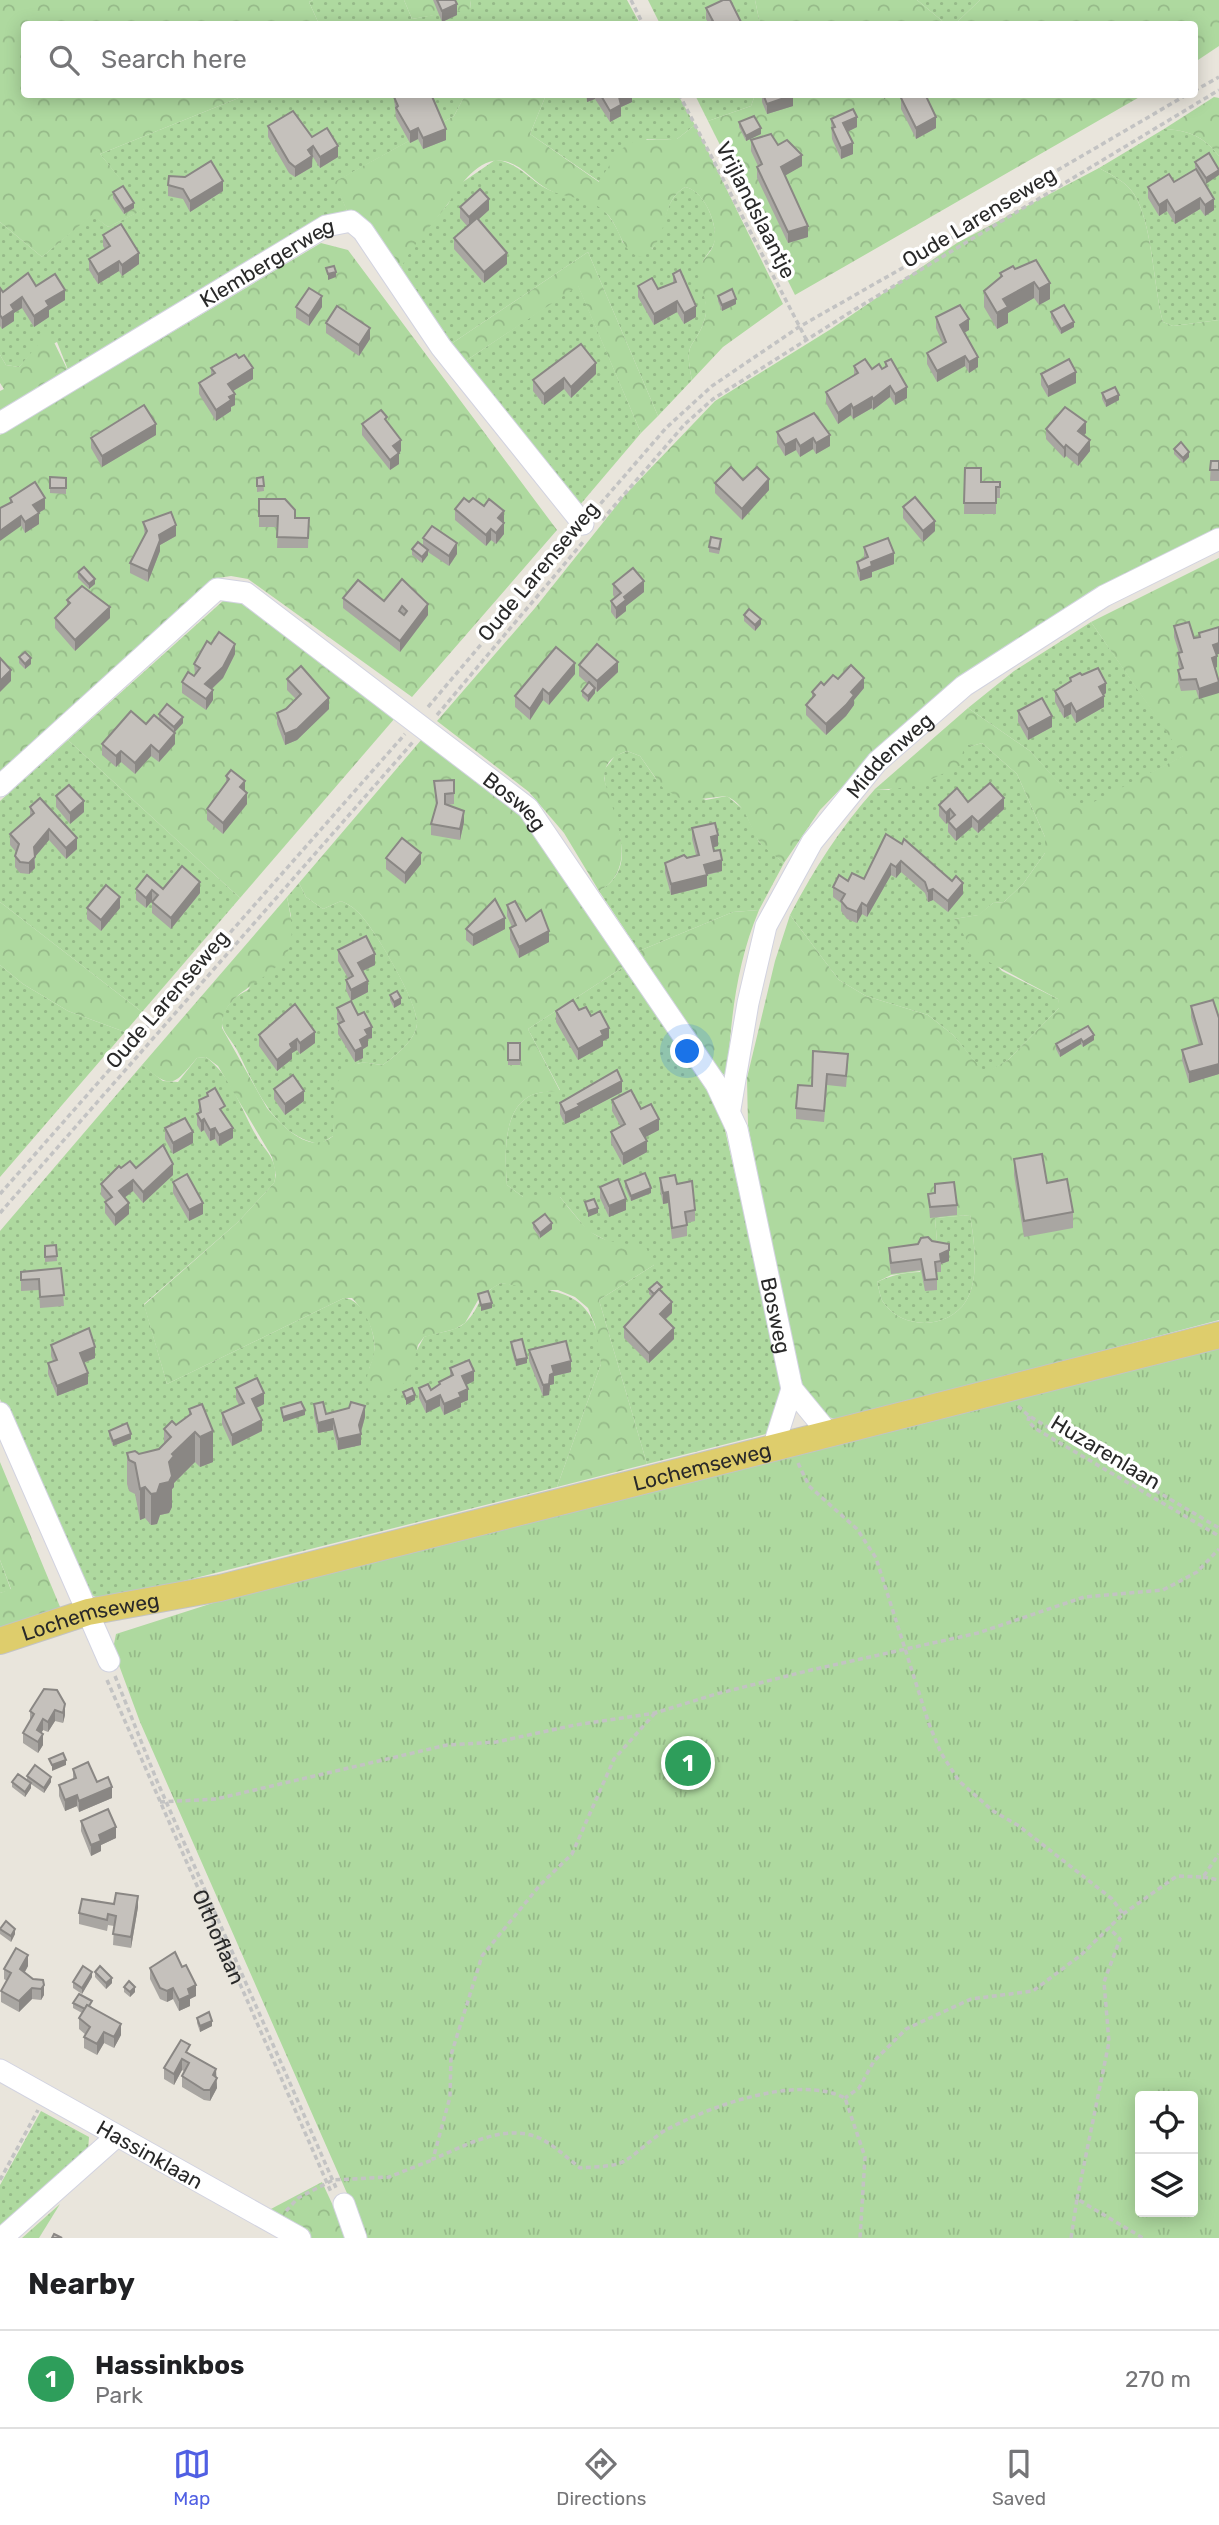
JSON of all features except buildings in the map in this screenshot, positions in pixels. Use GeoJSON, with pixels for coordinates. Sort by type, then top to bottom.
{"type":"FeatureCollection","features":[{"type":"Feature","properties":{"kind":"main road","name":"Lochemseweg"},"geometry":{"type":"LineString","coordinates":[[0,1642],[1219,1335]]}},
{"type":"Feature","properties":{"kind":"street","name":"Klembergerweg"},"geometry":{"type":"LineString","coordinates":[[0,423],[326,226],[351,221],[363,231],[441,347],[592,526]]}},
{"type":"Feature","properties":{"kind":"street","name":"Middenweg"},"geometry":{"type":"LineString","coordinates":[[730,1109],[748,1003],[766,926],[812,842],[877,762],[976,678],[1104,596],[1219,539]]}},
{"type":"Feature","properties":{"kind":"street","name":"Bosweg"},"geometry":{"type":"LineString","coordinates":[[0,786],[216,589],[246,593],[528,808],[730,1109],[792,1388],[828,1434]]}},
{"type":"Feature","properties":{"kind":"street"},"geometry":{"type":"LineString","coordinates":[[773,1448],[792,1388]]}},
{"type":"Feature","properties":{"kind":"street"},"geometry":{"type":"LineString","coordinates":[[0,1413],[109,1661]]}},
{"type":"Feature","properties":{"kind":"street","name":"Hassinklaan"},"geometry":{"type":"LineString","coordinates":[[0,2070],[300,2238]]}},
{"type":"Feature","properties":{"kind":"street"},"geometry":{"type":"LineString","coordinates":[[2,2238],[117,2136]]}},
{"type":"Feature","properties":{"kind":"street"},"geometry":{"type":"LineString","coordinates":[[344,2204],[356,2238]]}},
{"type":"Feature","properties":{"kind":"path"},"geometry":{"type":"LineString","coordinates":[[631,0],[642,21]]}},
{"type":"Feature","properties":{"kind":"path"},"geometry":{"type":"LineString","coordinates":[[1198,89],[1219,77]]}},
{"type":"Feature","properties":{"kind":"path","name":"Oude Larenseweg"},"geometry":{"type":"LineString","coordinates":[[0,1213],[592,526],[685,424],[713,399],[806,340],[1219,90]]}},
{"type":"Feature","properties":{"kind":"path","name":"Vrijlandslaantje"},"geometry":{"type":"LineString","coordinates":[[681,98],[806,340]]}},
{"type":"Feature","properties":{"kind":"path","name":"Oude Larenseweg"},"geometry":{"type":"LineString","coordinates":[[0,1194],[420,725],[592,526],[686,407],[799,327],[926,254],[1038,181],[1181,98]]}},
{"type":"Feature","properties":{"kind":"path","name":"Huzarenlaan"},"geometry":{"type":"LineString","coordinates":[[1219,1528],[1029,1416],[1030,1425],[1036,1429],[1219,1536]]}},
{"type":"Feature","properties":{"kind":"path"},"geometry":{"type":"LineString","coordinates":[[799,1442],[798,1464],[801,1476],[857,1529],[876,1558],[941,1753],[959,1781],[993,1811],[1019,1826],[1107,1894],[1123,1914]]}},
{"type":"Feature","properties":{"kind":"path"},"geometry":{"type":"LineString","coordinates":[[160,1802],[216,1799],[447,1745],[496,1742],[575,1725],[655,1713],[716,1694],[904,1648],[978,1633],[1084,1597],[1163,1590],[1197,1572],[1219,1549]]}},
{"type":"Feature","properties":{"kind":"path","name":"Olthoflaan"},"geometry":{"type":"LineString","coordinates":[[109,1661],[166,1800],[344,2204]]}},
{"type":"Feature","properties":{"kind":"path","name":"Olthoflaan"},"geometry":{"type":"LineString","coordinates":[[109,1661],[107,1680],[335,2201],[344,2204]]}},
{"type":"Feature","properties":{"kind":"path"},"geometry":{"type":"LineString","coordinates":[[433,2159],[450,2097],[451,2055],[482,1956],[540,1885],[572,1854],[614,1759],[655,1713]]}},
{"type":"Feature","properties":{"kind":"path"},"geometry":{"type":"LineString","coordinates":[[1203,1877],[1219,1854]]}},
{"type":"Feature","properties":{"kind":"path"},"geometry":{"type":"LineString","coordinates":[[845,2098],[859,2088],[874,2062],[906,2029],[971,1999],[1033,1991],[1081,1955],[1123,1914],[1177,1876],[1219,1880]]}},
{"type":"Feature","properties":{"kind":"path"},"geometry":{"type":"LineString","coordinates":[[1071,2238],[1109,2042],[1104,1982],[1120,1939],[1108,1927]]}},
{"type":"Feature","properties":{"kind":"path"},"geometry":{"type":"LineString","coordinates":[[278,2225],[298,2198],[327,2182],[389,2177],[487,2137],[511,2134],[535,2137],[580,2168],[619,2164],[678,2124],[765,2093],[814,2088],[845,2098]]}},
{"type":"Feature","properties":{"kind":"path"},"geometry":{"type":"LineString","coordinates":[[0,2180],[46,2096]]}},
{"type":"Feature","properties":{"kind":"path"},"geometry":{"type":"LineString","coordinates":[[845,2098],[865,2157],[860,2238]]}},
{"type":"Feature","properties":{"kind":"path"},"geometry":{"type":"LineString","coordinates":[[1077,2199],[1143,2238]]}},
{"type":"Feature","properties":{"kind":"green space"},"geometry":{"type":"Polygon","coordinates":[[[0,0],[313,0],[309,2],[318,21],[21,21],[21,98],[239,98],[100,154],[145,209],[108,227],[92,215],[42,257],[0,222],[0,0]]]}},
{"type":"Feature","properties":{"kind":"green space"},"geometry":{"type":"Polygon","coordinates":[[[404,0],[412,19],[471,8],[470,0],[627,0],[638,21],[318,21],[309,2],[404,0]]]}},
{"type":"Feature","properties":{"kind":"green space"},"geometry":{"type":"Polygon","coordinates":[[[404,0],[470,0],[471,9],[412,19],[404,0]]]}},
{"type":"Feature","properties":{"kind":"green space"},"geometry":{"type":"Polygon","coordinates":[[[648,0],[755,0],[759,21],[658,21],[648,0]]]}},
{"type":"Feature","properties":{"kind":"green space"},"geometry":{"type":"Polygon","coordinates":[[[755,0],[917,0],[942,21],[759,21],[755,0]]]}},
{"type":"Feature","properties":{"kind":"green space"},"geometry":{"type":"Polygon","coordinates":[[[917,0],[980,0],[958,21],[942,21],[917,0]]]}},
{"type":"Feature","properties":{"kind":"green space"},"geometry":{"type":"Polygon","coordinates":[[[980,0],[1219,0],[1219,46],[1198,60],[1198,21],[958,21],[980,0]]]}},
{"type":"Feature","properties":{"kind":"green space"},"geometry":{"type":"Polygon","coordinates":[[[1214,97],[1219,98],[1219,156],[1208,144],[1195,136],[1164,129],[1214,97]]]}},
{"type":"Feature","properties":{"kind":"green space"},"geometry":{"type":"Polygon","coordinates":[[[239,98],[463,98],[454,116],[335,182],[348,213],[338,212],[70,375],[57,342],[30,355],[19,367],[6,365],[0,355],[0,222],[42,257],[92,214],[108,227],[144,209],[100,154],[239,98]]]}},
{"type":"Feature","properties":{"kind":"green space"},"geometry":{"type":"Polygon","coordinates":[[[463,98],[545,98],[530,134],[599,182],[616,156],[629,144],[637,141],[677,139],[695,125],[783,304],[723,347],[692,380],[689,357],[691,345],[706,312],[700,269],[715,238],[713,220],[699,195],[685,187],[678,192],[670,204],[657,243],[643,257],[630,251],[612,220],[600,208],[549,190],[517,166],[504,161],[485,163],[463,182],[416,244],[400,270],[348,213],[334,182],[454,116],[463,98]]]}},
{"type":"Feature","properties":{"kind":"green space"},"geometry":{"type":"Polygon","coordinates":[[[545,98],[680,98],[695,125],[677,139],[647,139],[600,182],[530,134],[545,98]]]}},
{"type":"Feature","properties":{"kind":"green space"},"geometry":{"type":"Polygon","coordinates":[[[696,98],[754,98],[751,106],[708,121],[696,98]]]}},
{"type":"Feature","properties":{"kind":"green space"},"geometry":{"type":"Polygon","coordinates":[[[754,98],[1138,98],[795,295],[708,121],[751,106],[754,98]]]}},
{"type":"Feature","properties":{"kind":"green space"},"geometry":{"type":"Polygon","coordinates":[[[1164,129],[1195,136],[1208,144],[1219,156],[1219,320],[1173,326],[1163,322],[1149,238],[1140,207],[1127,186],[1099,168],[1164,129]]]}},
{"type":"Feature","properties":{"kind":"green space"},"geometry":{"type":"Polygon","coordinates":[[[495,160],[517,167],[551,191],[580,196],[595,203],[612,221],[623,243],[652,249],[668,207],[685,187],[698,194],[708,208],[714,225],[715,240],[702,264],[701,278],[706,312],[691,345],[689,357],[692,380],[658,416],[588,252],[448,346],[400,270],[408,251],[448,204],[457,186],[495,160]]]}},
{"type":"Feature","properties":{"kind":"green space"},"geometry":{"type":"Polygon","coordinates":[[[1099,168],[1127,186],[1140,207],[1149,238],[1163,322],[1173,326],[1219,320],[1219,535],[888,740],[820,810],[784,863],[761,843],[743,810],[733,800],[726,796],[684,801],[662,787],[640,756],[627,751],[618,755],[608,764],[604,778],[621,839],[622,854],[612,881],[599,891],[564,833],[529,792],[437,721],[535,608],[625,495],[715,401],[831,329],[957,243],[1099,168]]]}},
{"type":"Feature","properties":{"kind":"green space"},"geometry":{"type":"Polygon","coordinates":[[[321,243],[348,250],[557,530],[412,697],[248,579],[231,576],[212,579],[0,773],[0,435],[321,243]]]}},
{"type":"Feature","properties":{"kind":"green space"},"geometry":{"type":"Polygon","coordinates":[[[588,252],[658,416],[641,433],[578,286],[461,364],[448,346],[588,252]]]}},
{"type":"Feature","properties":{"kind":"green space"},"geometry":{"type":"Polygon","coordinates":[[[578,285],[641,433],[579,506],[461,364],[578,285]]]}},
{"type":"Feature","properties":{"kind":"green space"},"geometry":{"type":"Polygon","coordinates":[[[46,335],[51,336],[70,375],[0,417],[0,391],[4,389],[0,383],[0,355],[6,365],[19,367],[46,335]]]}},
{"type":"Feature","properties":{"kind":"green space"},"geometry":{"type":"Polygon","coordinates":[[[1219,558],[1219,1320],[840,1420],[824,1416],[799,1381],[748,1126],[747,1078],[775,961],[790,915],[839,980],[866,996],[928,1015],[953,1035],[985,1073],[1008,1060],[1059,1008],[1058,999],[976,955],[954,919],[978,915],[993,903],[1004,902],[1023,884],[1045,853],[1045,837],[1017,774],[982,743],[972,746],[964,744],[961,765],[930,780],[909,786],[875,789],[968,708],[1030,751],[1082,808],[1183,756],[1091,622],[1219,558]],[[970,1215],[935,1218],[938,1253],[949,1255],[949,1261],[940,1265],[941,1272],[936,1273],[938,1290],[925,1292],[920,1271],[891,1275],[877,1282],[882,1300],[891,1311],[901,1318],[925,1323],[948,1317],[958,1311],[966,1301],[973,1282],[975,1259],[970,1215]]]}},
{"type":"Feature","properties":{"kind":"green space"},"geometry":{"type":"Polygon","coordinates":[[[224,600],[242,601],[395,718],[240,898],[68,740],[224,600]]]}},
{"type":"Feature","properties":{"kind":"green space"},"geometry":{"type":"Polygon","coordinates":[[[1091,622],[1184,756],[1082,809],[1030,751],[968,708],[1014,671],[1091,622]]]}},
{"type":"Feature","properties":{"kind":"green space"},"geometry":{"type":"Polygon","coordinates":[[[422,739],[521,815],[625,966],[528,1029],[560,1091],[528,1097],[513,1114],[507,1137],[507,1185],[523,1197],[560,1197],[595,1234],[615,1242],[645,1245],[654,1265],[599,1300],[647,1464],[557,1487],[601,1364],[595,1325],[588,1308],[575,1297],[558,1290],[538,1290],[501,1283],[481,1295],[465,1323],[455,1329],[424,1337],[418,1345],[410,1379],[391,1391],[376,1395],[368,1388],[367,1379],[374,1352],[374,1337],[365,1316],[352,1298],[344,1298],[167,1384],[144,1305],[238,1222],[274,1183],[276,1175],[272,1157],[218,1066],[206,1057],[197,1058],[177,1079],[166,1081],[142,1065],[287,897],[292,927],[290,946],[284,958],[274,968],[230,1003],[224,1014],[222,1028],[273,1115],[288,1130],[306,1141],[315,1143],[333,1136],[335,1092],[343,1073],[350,1066],[361,1063],[383,1065],[413,1036],[417,1024],[411,1000],[366,921],[355,909],[341,901],[323,909],[306,897],[299,883],[422,739]]]}},
{"type":"Feature","properties":{"kind":"green space"},"geometry":{"type":"Polygon","coordinates":[[[68,740],[240,898],[142,1012],[0,902],[0,801],[68,740]]]}},
{"type":"Feature","properties":{"kind":"green space"},"geometry":{"type":"Polygon","coordinates":[[[964,743],[972,746],[982,743],[1017,774],[1045,837],[1045,853],[1023,884],[1004,902],[993,903],[979,915],[954,919],[1002,971],[1058,999],[1060,1007],[1008,1060],[985,1074],[953,1035],[928,1015],[866,996],[839,980],[790,915],[828,849],[875,789],[889,790],[964,743]]]}},
{"type":"Feature","properties":{"kind":"green space"},"geometry":{"type":"Polygon","coordinates":[[[627,751],[640,756],[656,779],[706,800],[727,796],[744,810],[759,842],[784,863],[759,910],[733,912],[639,951],[599,891],[613,879],[620,866],[622,851],[604,770],[615,756],[627,751]]]}},
{"type":"Feature","properties":{"kind":"green space"},"geometry":{"type":"Polygon","coordinates":[[[299,883],[306,897],[323,909],[341,901],[355,909],[366,921],[411,1000],[417,1024],[409,1042],[383,1065],[361,1063],[347,1072],[336,1105],[333,1136],[320,1144],[290,1131],[268,1108],[222,1025],[227,1007],[248,990],[291,916],[287,897],[299,883]]]}},
{"type":"Feature","properties":{"kind":"green space"},"geometry":{"type":"Polygon","coordinates":[[[0,902],[142,1012],[125,1032],[68,1011],[23,984],[0,965],[0,902]]]}},
{"type":"Feature","properties":{"kind":"green space"},"geometry":{"type":"Polygon","coordinates":[[[759,910],[740,972],[727,1078],[711,1061],[639,951],[733,912],[759,910]]]}},
{"type":"Feature","properties":{"kind":"green space"},"geometry":{"type":"Polygon","coordinates":[[[0,965],[23,984],[68,1011],[125,1032],[0,1177],[0,965]]]}},
{"type":"Feature","properties":{"kind":"green space"},"geometry":{"type":"Polygon","coordinates":[[[625,966],[721,1112],[783,1386],[770,1433],[647,1464],[599,1300],[654,1265],[588,1231],[560,1197],[523,1197],[507,1185],[506,1174],[507,1137],[513,1114],[528,1097],[560,1090],[528,1029],[625,966]]]}},
{"type":"Feature","properties":{"kind":"green space"},"geometry":{"type":"Polygon","coordinates":[[[206,1057],[230,1085],[258,1139],[272,1159],[275,1178],[274,1183],[238,1222],[144,1304],[167,1384],[344,1298],[358,1304],[368,1319],[374,1345],[369,1369],[417,1350],[424,1337],[461,1326],[487,1292],[501,1283],[559,1293],[585,1308],[593,1321],[599,1340],[601,1364],[557,1487],[104,1601],[92,1595],[75,1568],[0,1399],[0,1231],[142,1065],[163,1081],[178,1082],[197,1058],[206,1057]]]}},
{"type":"Feature","properties":{"kind":"green space"},"geometry":{"type":"Polygon","coordinates":[[[970,1215],[974,1247],[973,1282],[966,1301],[958,1311],[937,1321],[925,1323],[901,1318],[891,1311],[882,1300],[877,1282],[905,1273],[936,1273],[938,1253],[935,1218],[970,1215]]]}},
{"type":"Feature","properties":{"kind":"green space"},"geometry":{"type":"Polygon","coordinates":[[[1219,1348],[1219,2238],[361,2238],[357,2216],[140,1722],[113,1649],[116,1634],[216,1602],[1219,1348]]]}},
{"type":"Feature","properties":{"kind":"green space"},"geometry":{"type":"Polygon","coordinates":[[[0,1462],[63,1614],[0,1630],[0,1593],[11,1589],[0,1560],[0,1462]]]}},
{"type":"Feature","properties":{"kind":"green space"},"geometry":{"type":"Polygon","coordinates":[[[0,1560],[11,1590],[0,1593],[0,1560]]]}},
{"type":"Feature","properties":{"kind":"green space"},"geometry":{"type":"Polygon","coordinates":[[[41,2111],[89,2137],[88,2151],[0,2229],[0,2185],[41,2111]]]}},
{"type":"Feature","properties":{"kind":"green space"},"geometry":{"type":"Polygon","coordinates":[[[322,2182],[348,2238],[310,2238],[269,2210],[322,2182]]]}},
{"type":"Feature","properties":{"kind":"green space"},"geometry":{"type":"Polygon","coordinates":[[[60,2204],[39,2238],[22,2238],[60,2204]]]}},
{"type":"Feature","properties":{"kind":"place","name":"Hassinkbos"},"geometry":{"type":"Point","coordinates":[688,1763]}}]}
